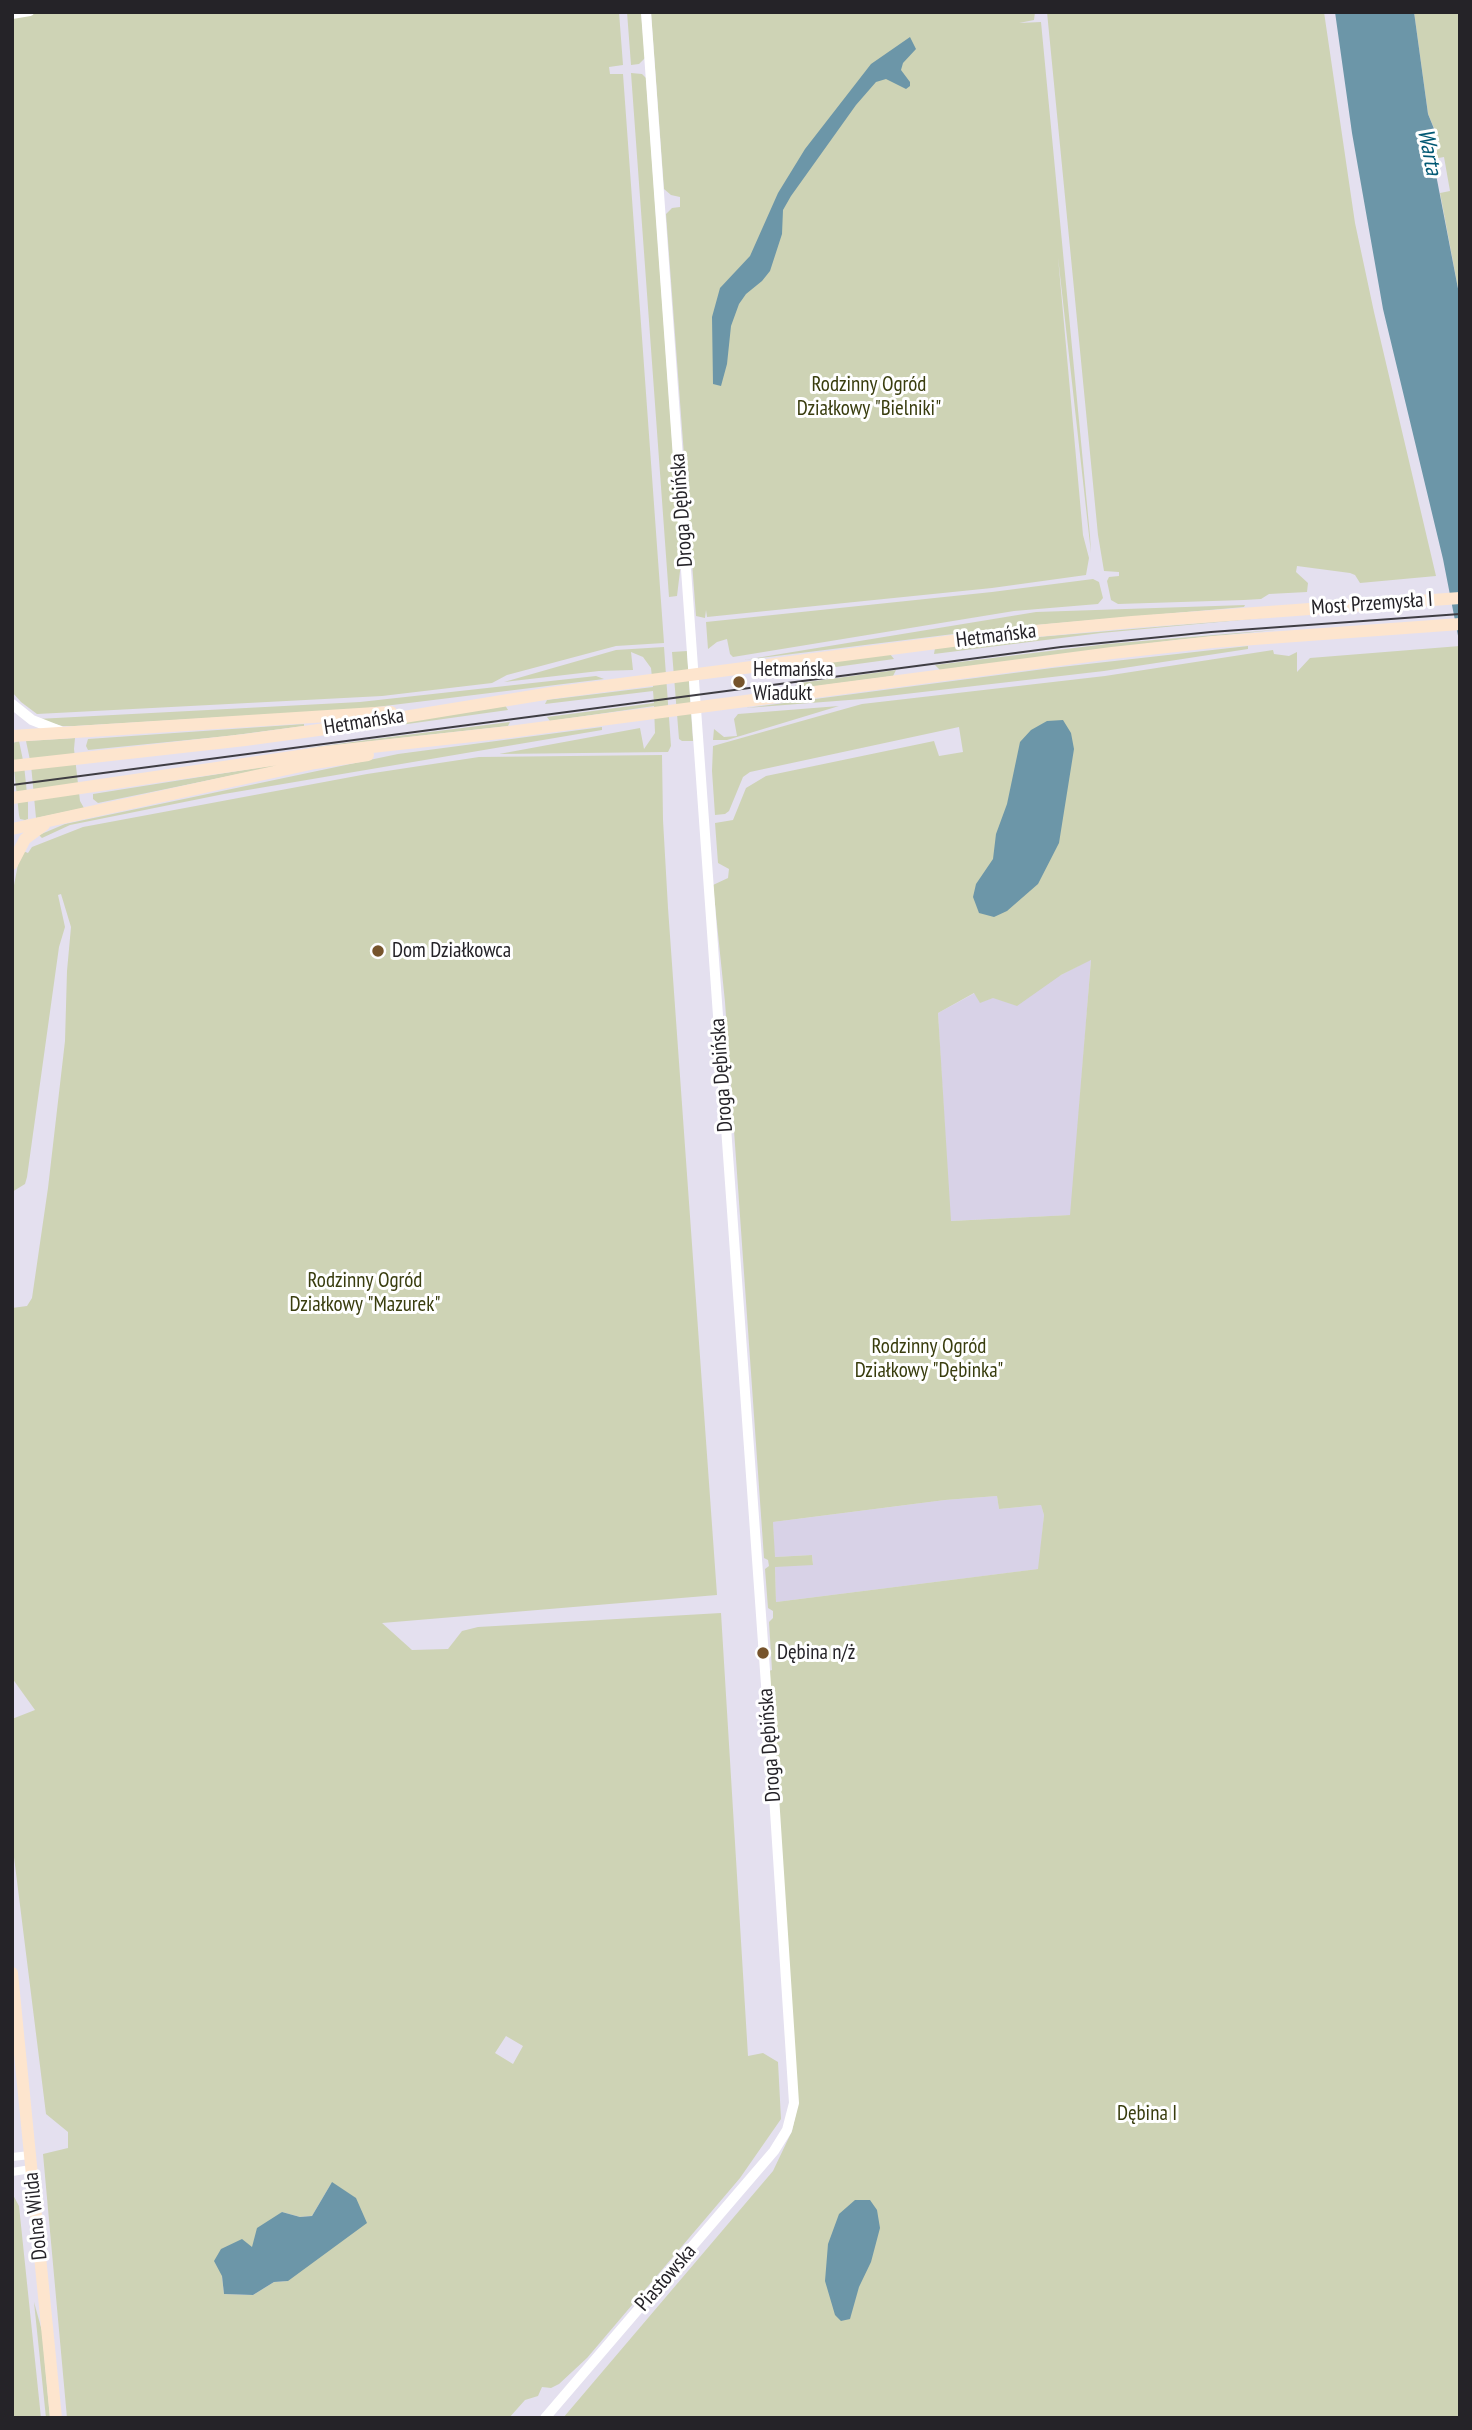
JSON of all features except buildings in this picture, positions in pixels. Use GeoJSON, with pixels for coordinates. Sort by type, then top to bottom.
{"type":"FeatureCollection","features":[{"type":"Feature","properties":{"kind":"main road","name":"Most Przemysła I"},"geometry":{"type":"LineString","coordinates":[[1283,611],[1460,598]]}},
{"type":"Feature","properties":{"kind":"main road","name":"Hetmańska"},"geometry":{"type":"LineString","coordinates":[[12,766],[245,740],[652,679],[1046,630],[1283,611]]}},
{"type":"Feature","properties":{"kind":"main road","name":"Most Przemysła I"},"geometry":{"type":"LineString","coordinates":[[1285,636],[1460,624]]}},
{"type":"Feature","properties":{"kind":"main road","name":"Hetmańska"},"geometry":{"type":"LineString","coordinates":[[12,799],[256,761],[713,706],[1112,653],[1285,636]]}},
{"type":"Feature","properties":{"kind":"main road"},"geometry":{"type":"LineString","coordinates":[[12,736],[437,710]]}},
{"type":"Feature","properties":{"kind":"main road"},"geometry":{"type":"LineString","coordinates":[[12,829],[414,743]]}},
{"type":"Feature","properties":{"kind":"main road"},"geometry":{"type":"LineString","coordinates":[[12,864],[29,834],[59,819]]}},
{"type":"Feature","properties":{"kind":"main road","name":"Dolna Wilda"},"geometry":{"type":"LineString","coordinates":[[12,1973],[56,2418]]}},
{"type":"Feature","properties":{"kind":"street"},"geometry":{"type":"LineString","coordinates":[[12,15],[30,12]]}},
{"type":"Feature","properties":{"kind":"street","name":"Droga Dębińska"},"geometry":{"type":"LineString","coordinates":[[646,12],[794,2092],[793,2110],[784,2137]]}},
{"type":"Feature","properties":{"kind":"street"},"geometry":{"type":"LineString","coordinates":[[12,704],[39,724],[69,732]]}},
{"type":"Feature","properties":{"kind":"street","name":"Piastowska"},"geometry":{"type":"LineString","coordinates":[[545,2418],[784,2137]]}},
{"type":"Feature","properties":{"kind":"street"},"geometry":{"type":"LineString","coordinates":[[12,2157],[30,2154]]}},
{"type":"Feature","properties":{"kind":"street"},"geometry":{"type":"LineString","coordinates":[[12,2172],[32,2169]]}},
{"type":"Feature","properties":{"kind":"shaded area"},"geometry":{"type":"Polygon","coordinates":[[[1091,959],[1071,1215],[950,1221],[938,1013],[975,993],[980,1002],[1061,975],[1091,959]]]}},
{"type":"Feature","properties":{"kind":"shaded area"},"geometry":{"type":"Polygon","coordinates":[[[997,1496],[999,1509],[1041,1505],[1044,1515],[1039,1569],[776,1602],[775,1566],[813,1564],[812,1555],[774,1557],[773,1522],[997,1496]]]}},
{"type":"Feature","properties":{"kind":"green space"},"geometry":{"type":"Polygon","coordinates":[[[12,12],[619,12],[623,65],[609,67],[610,74],[623,74],[664,643],[616,646],[507,675],[492,683],[382,696],[37,714],[21,702],[12,692],[12,12]]]}},
{"type":"Feature","properties":{"kind":"green space"},"geometry":{"type":"Polygon","coordinates":[[[627,12],[641,12],[645,58],[639,64],[631,65],[627,12]]]}},
{"type":"Feature","properties":{"kind":"green space","name":"Rodzinny Ogród Działkowy \"Bielniki\""},"geometry":{"type":"Polygon","coordinates":[[[651,12],[1035,12],[1034,20],[1019,23],[1041,22],[1090,536],[1091,553],[1058,257],[1083,535],[1089,558],[1086,575],[992,588],[707,617],[706,610],[705,618],[696,616],[666,214],[672,208],[680,207],[680,197],[671,195],[664,189],[651,12]]]}},
{"type":"Feature","properties":{"kind":"green space"},"geometry":{"type":"Polygon","coordinates":[[[1047,12],[1324,12],[1355,223],[1436,576],[1360,583],[1355,575],[1350,573],[1297,566],[1296,572],[1308,583],[1307,592],[1269,594],[1261,599],[1244,600],[1118,604],[1111,600],[1107,581],[1109,577],[1119,576],[1119,572],[1104,571],[1098,535],[1047,12]]]}},
{"type":"Feature","properties":{"kind":"green space"},"geometry":{"type":"Polygon","coordinates":[[[1414,12],[1460,12],[1460,299],[1440,193],[1450,191],[1444,157],[1433,159],[1434,143],[1439,140],[1428,114],[1414,12]]]}},
{"type":"Feature","properties":{"kind":"green space"},"geometry":{"type":"Polygon","coordinates":[[[631,73],[642,74],[646,78],[681,563],[677,596],[669,597],[631,73]]]}},
{"type":"Feature","properties":{"kind":"green space"},"geometry":{"type":"Polygon","coordinates":[[[1093,579],[1099,582],[1103,598],[1098,604],[1014,611],[733,657],[727,639],[708,649],[706,622],[1093,579]]]}},
{"type":"Feature","properties":{"kind":"green space"},"geometry":{"type":"Polygon","coordinates":[[[1245,605],[1002,628],[744,660],[1036,612],[1245,605]]]}},
{"type":"Feature","properties":{"kind":"green space"},"geometry":{"type":"Polygon","coordinates":[[[1284,616],[1101,633],[934,654],[935,648],[1015,639],[1284,616]]]}},
{"type":"Feature","properties":{"kind":"green space"},"geometry":{"type":"Polygon","coordinates":[[[1285,629],[940,670],[935,665],[1107,644],[1285,629]]]}},
{"type":"Feature","properties":{"kind":"green space"},"geometry":{"type":"Polygon","coordinates":[[[1248,646],[1248,649],[1104,671],[862,699],[746,708],[1052,668],[1248,646]]]}},
{"type":"Feature","properties":{"kind":"green space","name":"Dębina I"},"geometry":{"type":"Polygon","coordinates":[[[1460,646],[1460,2418],[563,2418],[773,2171],[792,2131],[798,2104],[769,1671],[772,1670],[769,1622],[773,1618],[773,1611],[768,1608],[765,1569],[769,1566],[768,1560],[764,1558],[725,1002],[713,885],[728,878],[729,869],[718,863],[715,823],[733,820],[746,788],[766,776],[934,741],[939,756],[963,752],[959,727],[750,772],[743,777],[729,811],[715,815],[713,746],[862,704],[1105,676],[1273,650],[1274,654],[1289,656],[1297,652],[1297,672],[1310,658],[1460,646]],[[1091,960],[1061,975],[1017,1006],[993,998],[980,1003],[974,993],[938,1013],[951,1221],[1070,1215],[1091,960]],[[997,1496],[773,1522],[775,1557],[812,1555],[813,1565],[775,1567],[776,1602],[1038,1569],[1044,1515],[1041,1505],[999,1509],[997,1496]]]}},
{"type":"Feature","properties":{"kind":"green space"},"geometry":{"type":"Polygon","coordinates":[[[664,647],[671,746],[668,752],[499,754],[640,728],[644,749],[655,733],[654,706],[550,721],[547,717],[654,703],[653,691],[545,704],[547,700],[653,687],[651,668],[643,657],[631,652],[633,670],[599,671],[504,682],[616,650],[664,647]]]}},
{"type":"Feature","properties":{"kind":"green space"},"geometry":{"type":"Polygon","coordinates":[[[687,651],[693,741],[679,739],[672,652],[687,651]]]}},
{"type":"Feature","properties":{"kind":"green space"},"geometry":{"type":"Polygon","coordinates":[[[890,654],[894,659],[799,672],[798,668],[795,668],[793,673],[792,667],[890,654]]]}},
{"type":"Feature","properties":{"kind":"green space"},"geometry":{"type":"Polygon","coordinates":[[[896,670],[893,676],[795,689],[796,684],[800,687],[800,683],[896,670]]]}},
{"type":"Feature","properties":{"kind":"green space"},"geometry":{"type":"Polygon","coordinates":[[[596,676],[604,679],[360,709],[75,726],[62,726],[37,719],[360,702],[596,676]]]}},
{"type":"Feature","properties":{"kind":"green space"},"geometry":{"type":"Polygon","coordinates":[[[505,705],[508,710],[386,727],[385,725],[505,705]]]}},
{"type":"Feature","properties":{"kind":"green space"},"geometry":{"type":"Polygon","coordinates":[[[839,706],[727,740],[713,740],[714,729],[724,737],[737,736],[734,719],[738,714],[839,706]]]}},
{"type":"Feature","properties":{"kind":"green space"},"geometry":{"type":"Polygon","coordinates":[[[510,722],[508,726],[301,749],[374,739],[510,722]]]}},
{"type":"Feature","properties":{"kind":"green space"},"geometry":{"type":"Polygon","coordinates":[[[304,724],[228,736],[88,750],[86,746],[88,739],[304,724]]]}},
{"type":"Feature","properties":{"kind":"green space"},"geometry":{"type":"Polygon","coordinates":[[[602,727],[602,730],[224,794],[70,825],[42,838],[39,835],[65,824],[398,754],[602,727]]]}},
{"type":"Feature","properties":{"kind":"green space"},"geometry":{"type":"Polygon","coordinates":[[[75,738],[80,801],[84,808],[36,818],[26,741],[75,738]]]}},
{"type":"Feature","properties":{"kind":"green space"},"geometry":{"type":"Polygon","coordinates":[[[19,741],[28,803],[28,819],[25,820],[20,819],[19,815],[12,750],[13,743],[19,741]]]}},
{"type":"Feature","properties":{"kind":"green space","name":"Rodzinny Ogród Działkowy \"Mazurek\""},"geometry":{"type":"Polygon","coordinates":[[[662,755],[668,908],[717,1595],[382,1623],[412,1650],[448,1649],[462,1631],[478,1627],[721,1613],[748,2056],[763,2053],[778,2062],[781,2119],[740,2178],[587,2358],[559,2384],[551,2388],[542,2387],[538,2396],[525,2400],[509,2418],[67,2418],[43,2154],[68,2148],[68,2132],[46,2114],[12,1841],[12,1719],[35,1710],[12,1678],[12,1308],[27,1306],[32,1298],[65,1041],[71,927],[61,894],[58,895],[65,927],[59,947],[27,1177],[25,1184],[12,1192],[12,896],[18,864],[23,851],[28,853],[32,847],[83,827],[367,774],[479,757],[662,755]],[[506,2036],[495,2053],[513,2064],[523,2046],[506,2036]],[[332,2182],[312,2216],[300,2217],[282,2212],[252,2248],[222,2276],[224,2294],[253,2295],[274,2282],[288,2281],[332,2182]]]}},
{"type":"Feature","properties":{"kind":"green space"},"geometry":{"type":"Polygon","coordinates":[[[307,760],[98,803],[93,799],[93,794],[307,760]]]}},
{"type":"Feature","properties":{"kind":"green space"},"geometry":{"type":"Polygon","coordinates":[[[12,2193],[19,2206],[41,2418],[12,2418],[12,2193]]]}},
{"type":"Feature","properties":{"kind":"green space"},"geometry":{"type":"Polygon","coordinates":[[[34,2302],[42,2331],[50,2418],[46,2418],[34,2302]]]}},
{"type":"Feature","properties":{"kind":"water","name":"Warta"},"geometry":{"type":"Polygon","coordinates":[[[1335,12],[1414,12],[1428,114],[1439,141],[1434,143],[1433,159],[1460,299],[1460,646],[1443,559],[1383,309],[1352,133],[1335,12]]]}},
{"type":"Feature","properties":{"kind":"water"},"geometry":{"type":"Polygon","coordinates":[[[910,37],[916,49],[903,63],[901,70],[910,86],[906,89],[886,79],[876,82],[856,105],[783,210],[782,234],[770,271],[739,304],[731,326],[727,364],[721,386],[713,384],[712,317],[720,288],[750,256],[778,193],[805,149],[871,64],[910,37]]]}},
{"type":"Feature","properties":{"kind":"water"},"geometry":{"type":"Polygon","coordinates":[[[1063,720],[1071,733],[1074,749],[1059,843],[1038,884],[1007,911],[994,917],[979,913],[973,897],[976,884],[993,859],[996,834],[1007,804],[1020,742],[1031,730],[1047,721],[1063,720]]]}},
{"type":"Feature","properties":{"kind":"water"},"geometry":{"type":"Polygon","coordinates":[[[332,2182],[356,2198],[367,2223],[288,2281],[274,2282],[253,2295],[224,2294],[222,2276],[214,2261],[221,2249],[242,2239],[252,2247],[257,2228],[282,2212],[300,2217],[312,2216],[332,2182]]]}},
{"type":"Feature","properties":{"kind":"water"},"geometry":{"type":"Polygon","coordinates":[[[855,2200],[870,2200],[877,2210],[880,2228],[850,2319],[841,2321],[835,2315],[825,2281],[828,2244],[839,2214],[855,2200]]]}},
{"type":"Feature","properties":{"kind":"tram line"},"geometry":{"type":"LineString","coordinates":[[12,785],[1061,647],[1211,632],[1460,614]]}},
{"type":"Feature","properties":{"kind":"place","name":"Hetmańska Wiadukt"},"geometry":{"type":"Point","coordinates":[739,682]}},
{"type":"Feature","properties":{"kind":"place","name":"Dom Działkowca"},"geometry":{"type":"Point","coordinates":[378,951]}},
{"type":"Feature","properties":{"kind":"place","name":"Dębina n/ż"},"geometry":{"type":"Point","coordinates":[763,1653]}},
{"type":"Feature","properties":{"kind":"park label","name":"Rodzinny Ogród Działkowy \"Dębinka\""},"geometry":{"type":"Point","coordinates":[929,1359]}}]}
